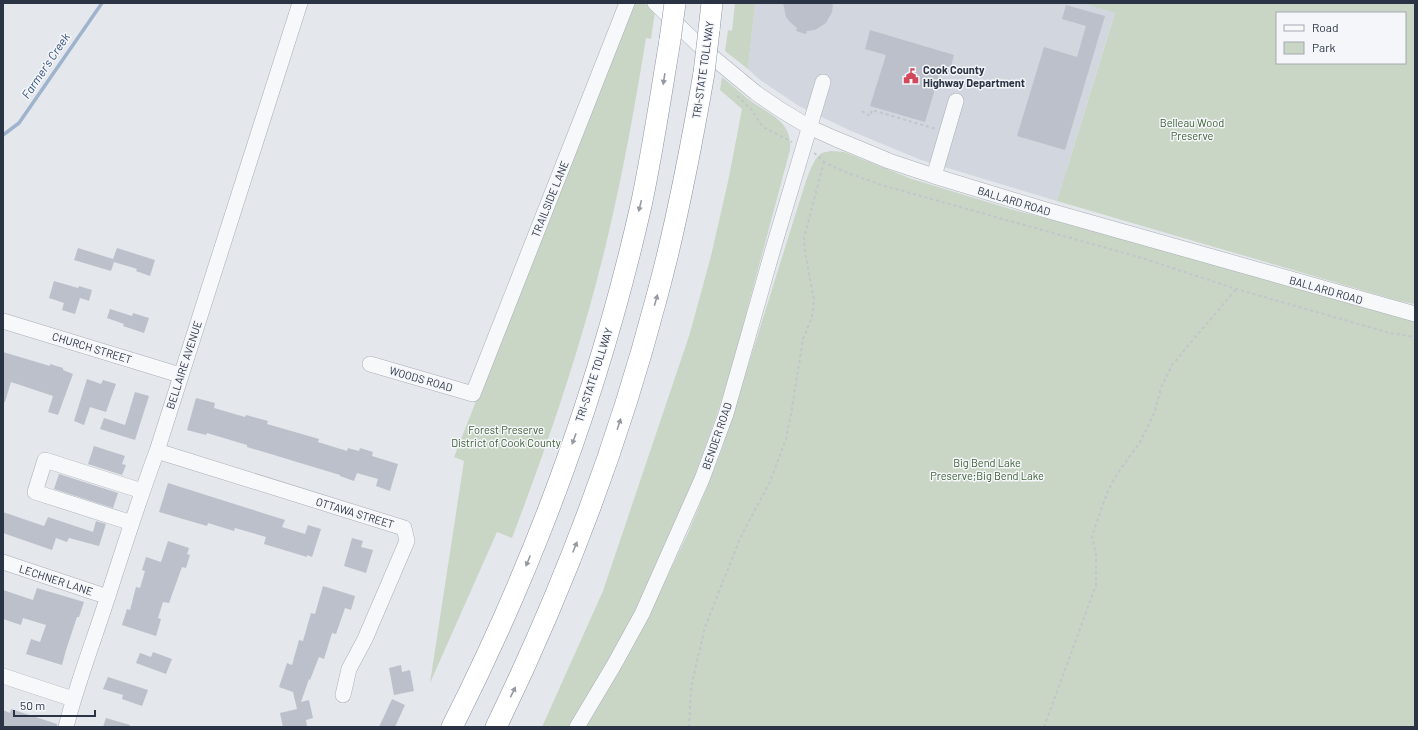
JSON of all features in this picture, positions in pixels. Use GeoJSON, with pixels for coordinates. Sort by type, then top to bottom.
{"type":"FeatureCollection","features":[{"type":"Feature","properties":{"kind":"highway","name":"TRI-STATE TOLLWAY"},"geometry":{"type":"LineString","coordinates":[[452,727],[508,609],[543,524],[604,348],[642,200],[657,118],[675,3]]}},
{"type":"Feature","properties":{"kind":"highway","name":"TRI-STATE TOLLWAY"},"geometry":{"type":"LineString","coordinates":[[496,727],[520,678],[549,612],[582,530],[633,381],[658,296],[679,206],[704,73],[712,3]]}},
{"type":"Feature","properties":{"kind":"street","name":"BELLAIRE AVENUE"},"geometry":{"type":"LineString","coordinates":[[66,727],[73,699],[142,491],[157,451],[300,3]]}},
{"type":"Feature","properties":{"kind":"street","name":"TRAILSIDE LANE"},"geometry":{"type":"LineString","coordinates":[[473,394],[627,3]]}},
{"type":"Feature","properties":{"kind":"street","name":"BALLARD ROAD"},"geometry":{"type":"LineString","coordinates":[[655,3],[704,50],[756,93],[781,110],[809,127],[889,161],[1046,210],[1415,314]]}},
{"type":"Feature","properties":{"kind":"street","name":"BENDER ROAD"},"geometry":{"type":"LineString","coordinates":[[577,727],[642,614],[702,479],[726,414],[823,82]]}},
{"type":"Feature","properties":{"kind":"street"},"geometry":{"type":"LineString","coordinates":[[934,176],[956,101]]}},
{"type":"Feature","properties":{"kind":"street","name":"CHURCH STREET"},"geometry":{"type":"LineString","coordinates":[[3,321],[180,375]]}},
{"type":"Feature","properties":{"kind":"street","name":"WOODS ROAD"},"geometry":{"type":"LineString","coordinates":[[370,364],[473,394]]}},
{"type":"Feature","properties":{"kind":"street","name":"OTTAWA STREET"},"geometry":{"type":"LineString","coordinates":[[157,451],[404,528],[407,541],[365,639],[349,669],[344,695]]}},
{"type":"Feature","properties":{"kind":"street"},"geometry":{"type":"LineString","coordinates":[[132,523],[36,492],[45,460],[142,491]]}},
{"type":"Feature","properties":{"kind":"street","name":"LECHNER LANE"},"geometry":{"type":"LineString","coordinates":[[3,562],[108,597]]}},
{"type":"Feature","properties":{"kind":"street"},"geometry":{"type":"LineString","coordinates":[[3,676],[73,699]]}},
{"type":"Feature","properties":{"kind":"path"},"geometry":{"type":"LineString","coordinates":[[862,111],[870,116],[872,110],[947,132]]}},
{"type":"Feature","properties":{"kind":"path"},"geometry":{"type":"LineString","coordinates":[[689,727],[692,687],[705,627],[741,536],[769,484],[786,439],[804,339],[812,317],[814,300],[805,252],[804,238],[824,162],[850,174],[885,186],[1142,258],[1236,289],[1390,333],[1415,337]]}},
{"type":"Feature","properties":{"kind":"path"},"geometry":{"type":"LineString","coordinates":[[1044,727],[1096,586],[1096,555],[1092,536],[1107,493],[1115,477],[1140,442],[1154,414],[1161,388],[1172,364],[1236,289]]}},
{"type":"Feature","properties":{"kind":"shaded area"},"geometry":{"type":"Polygon","coordinates":[[[755,3],[1083,3],[1115,12],[1057,201],[921,160],[849,130],[799,106],[760,80],[748,69],[755,3]]]}},
{"type":"Feature","properties":{"kind":"green space","name":"Forest Preserve District of Cook County"},"geometry":{"type":"Polygon","coordinates":[[[637,3],[644,3],[655,11],[651,39],[646,38],[638,89],[613,215],[598,278],[576,353],[552,428],[512,538],[497,532],[430,683],[464,461],[454,457],[632,6],[637,3]]]}},
{"type":"Feature","properties":{"kind":"green space"},"geometry":{"type":"Polygon","coordinates":[[[735,3],[755,3],[748,69],[725,51],[728,30],[732,31],[735,3]]]}},
{"type":"Feature","properties":{"kind":"green space","name":"Belleau Wood Preserve"},"geometry":{"type":"Polygon","coordinates":[[[1083,3],[1415,3],[1415,304],[1399,301],[1057,201],[1115,13],[1083,3]]]}},
{"type":"Feature","properties":{"kind":"green space"},"geometry":{"type":"Polygon","coordinates":[[[722,77],[748,99],[778,119],[788,132],[790,140],[790,150],[734,359],[719,408],[692,484],[632,617],[569,727],[542,727],[603,591],[690,333],[711,256],[729,177],[742,109],[720,90],[722,77]]]}},
{"type":"Feature","properties":{"kind":"green space","name":"Big Bend Lake Preserve;Big Bend Lake"},"geometry":{"type":"Polygon","coordinates":[[[831,151],[844,152],[912,179],[1014,210],[1415,320],[1415,727],[586,727],[650,613],[688,533],[722,449],[805,184],[816,158],[823,153],[831,151]]]}},
{"type":"Feature","properties":{"kind":"building"},"geometry":{"type":"Polygon","coordinates":[[[783,3],[833,3],[832,12],[826,23],[815,30],[807,31],[806,34],[796,31],[797,28],[786,17],[783,3]]]}},
{"type":"Feature","properties":{"kind":"building"},"geometry":{"type":"Polygon","coordinates":[[[1066,5],[1105,16],[1065,150],[1017,136],[1044,47],[1077,57],[1086,26],[1062,19],[1066,5]]]}},
{"type":"Feature","properties":{"kind":"building","name":"Cook County Highway Department"},"geometry":{"type":"Polygon","coordinates":[[[870,30],[954,55],[949,74],[940,72],[925,122],[870,106],[886,55],[865,49],[870,30]]]}},
{"type":"Feature","properties":{"kind":"building"},"geometry":{"type":"Polygon","coordinates":[[[78,248],[113,259],[117,248],[155,260],[150,276],[136,271],[137,269],[114,262],[111,271],[74,260],[78,248]]]}},
{"type":"Feature","properties":{"kind":"building"},"geometry":{"type":"Polygon","coordinates":[[[54,281],[78,288],[79,286],[92,290],[89,301],[80,298],[75,314],[62,310],[64,303],[49,298],[54,281]]]}},
{"type":"Feature","properties":{"kind":"building"},"geometry":{"type":"Polygon","coordinates":[[[110,309],[132,316],[133,313],[149,318],[144,333],[123,326],[124,324],[107,318],[110,309]]]}},
{"type":"Feature","properties":{"kind":"building"},"geometry":{"type":"Polygon","coordinates":[[[3,352],[50,366],[50,364],[63,368],[63,370],[73,374],[58,415],[48,412],[53,396],[11,382],[5,402],[3,402],[3,352]]]}},
{"type":"Feature","properties":{"kind":"building"},"geometry":{"type":"Polygon","coordinates":[[[87,379],[101,384],[103,380],[116,384],[106,412],[90,407],[84,425],[74,421],[87,379]]]}},
{"type":"Feature","properties":{"kind":"building"},"geometry":{"type":"Polygon","coordinates":[[[135,392],[149,396],[135,440],[100,429],[104,418],[125,425],[135,392]]]}},
{"type":"Feature","properties":{"kind":"building"},"geometry":{"type":"Polygon","coordinates":[[[196,398],[215,403],[214,408],[245,417],[246,415],[268,421],[267,424],[319,439],[318,442],[347,451],[348,448],[359,451],[360,448],[373,452],[372,456],[398,464],[390,491],[376,486],[378,479],[357,473],[354,481],[340,475],[247,447],[247,445],[207,433],[206,435],[187,430],[196,398]]]}},
{"type":"Feature","properties":{"kind":"building"},"geometry":{"type":"Polygon","coordinates":[[[94,446],[125,456],[122,464],[126,465],[122,475],[88,464],[94,446]]]}},
{"type":"Feature","properties":{"kind":"building"},"geometry":{"type":"Polygon","coordinates":[[[59,474],[118,493],[113,508],[54,489],[59,474]]]}},
{"type":"Feature","properties":{"kind":"building"},"geometry":{"type":"Polygon","coordinates":[[[168,483],[285,520],[282,527],[305,534],[308,525],[321,529],[312,557],[307,555],[307,557],[264,544],[266,537],[235,528],[234,531],[208,523],[207,526],[159,512],[168,483]]]}},
{"type":"Feature","properties":{"kind":"building"},"geometry":{"type":"Polygon","coordinates":[[[3,512],[44,526],[48,517],[93,532],[96,521],[106,524],[99,546],[69,538],[67,542],[56,538],[52,550],[3,533],[3,512]]]}},
{"type":"Feature","properties":{"kind":"building"},"geometry":{"type":"Polygon","coordinates":[[[352,538],[363,541],[361,547],[373,550],[366,573],[344,566],[352,538]]]}},
{"type":"Feature","properties":{"kind":"building"},"geometry":{"type":"Polygon","coordinates":[[[168,541],[189,548],[187,554],[190,555],[186,568],[182,567],[169,603],[163,602],[158,618],[161,619],[156,636],[122,625],[127,609],[130,610],[136,587],[140,588],[145,571],[142,570],[146,557],[161,562],[168,541]]]}},
{"type":"Feature","properties":{"kind":"building"},"geometry":{"type":"Polygon","coordinates":[[[323,586],[355,596],[351,610],[345,608],[336,634],[332,633],[324,659],[319,657],[301,702],[309,700],[313,718],[306,720],[307,727],[283,727],[280,713],[297,709],[293,692],[279,687],[287,663],[292,665],[299,640],[303,641],[311,613],[315,614],[323,586]]]}},
{"type":"Feature","properties":{"kind":"building"},"geometry":{"type":"Polygon","coordinates":[[[37,588],[84,602],[79,617],[77,617],[62,665],[26,654],[31,639],[40,642],[46,625],[23,618],[21,625],[3,619],[3,590],[33,600],[37,588]]]}},
{"type":"Feature","properties":{"kind":"building"},"geometry":{"type":"Polygon","coordinates":[[[153,652],[172,659],[166,674],[136,663],[140,653],[151,657],[153,652]]]}},
{"type":"Feature","properties":{"kind":"building"},"geometry":{"type":"Polygon","coordinates":[[[401,665],[402,672],[410,670],[414,691],[394,695],[389,668],[401,665]]]}},
{"type":"Feature","properties":{"kind":"building"},"geometry":{"type":"Polygon","coordinates":[[[108,677],[148,690],[142,706],[122,699],[123,695],[103,689],[108,677]]]}},
{"type":"Feature","properties":{"kind":"building"},"geometry":{"type":"Polygon","coordinates":[[[392,699],[405,705],[395,727],[379,727],[392,699]]]}},
{"type":"Feature","properties":{"kind":"building"},"geometry":{"type":"Polygon","coordinates":[[[11,709],[57,724],[57,727],[3,727],[3,710],[10,713],[11,709]]]}},
{"type":"Feature","properties":{"kind":"building"},"geometry":{"type":"Polygon","coordinates":[[[106,718],[130,725],[130,727],[103,727],[106,718]]]}},
{"type":"Feature","properties":{"kind":"waterway","name":"Farmer's Creek"},"geometry":{"type":"LineString","coordinates":[[3,135],[19,123],[102,3]]}},
{"type":"Feature","properties":{"kind":"place","name":"Cook County Highway Department"},"geometry":{"type":"Point","coordinates":[911,76]}}]}
